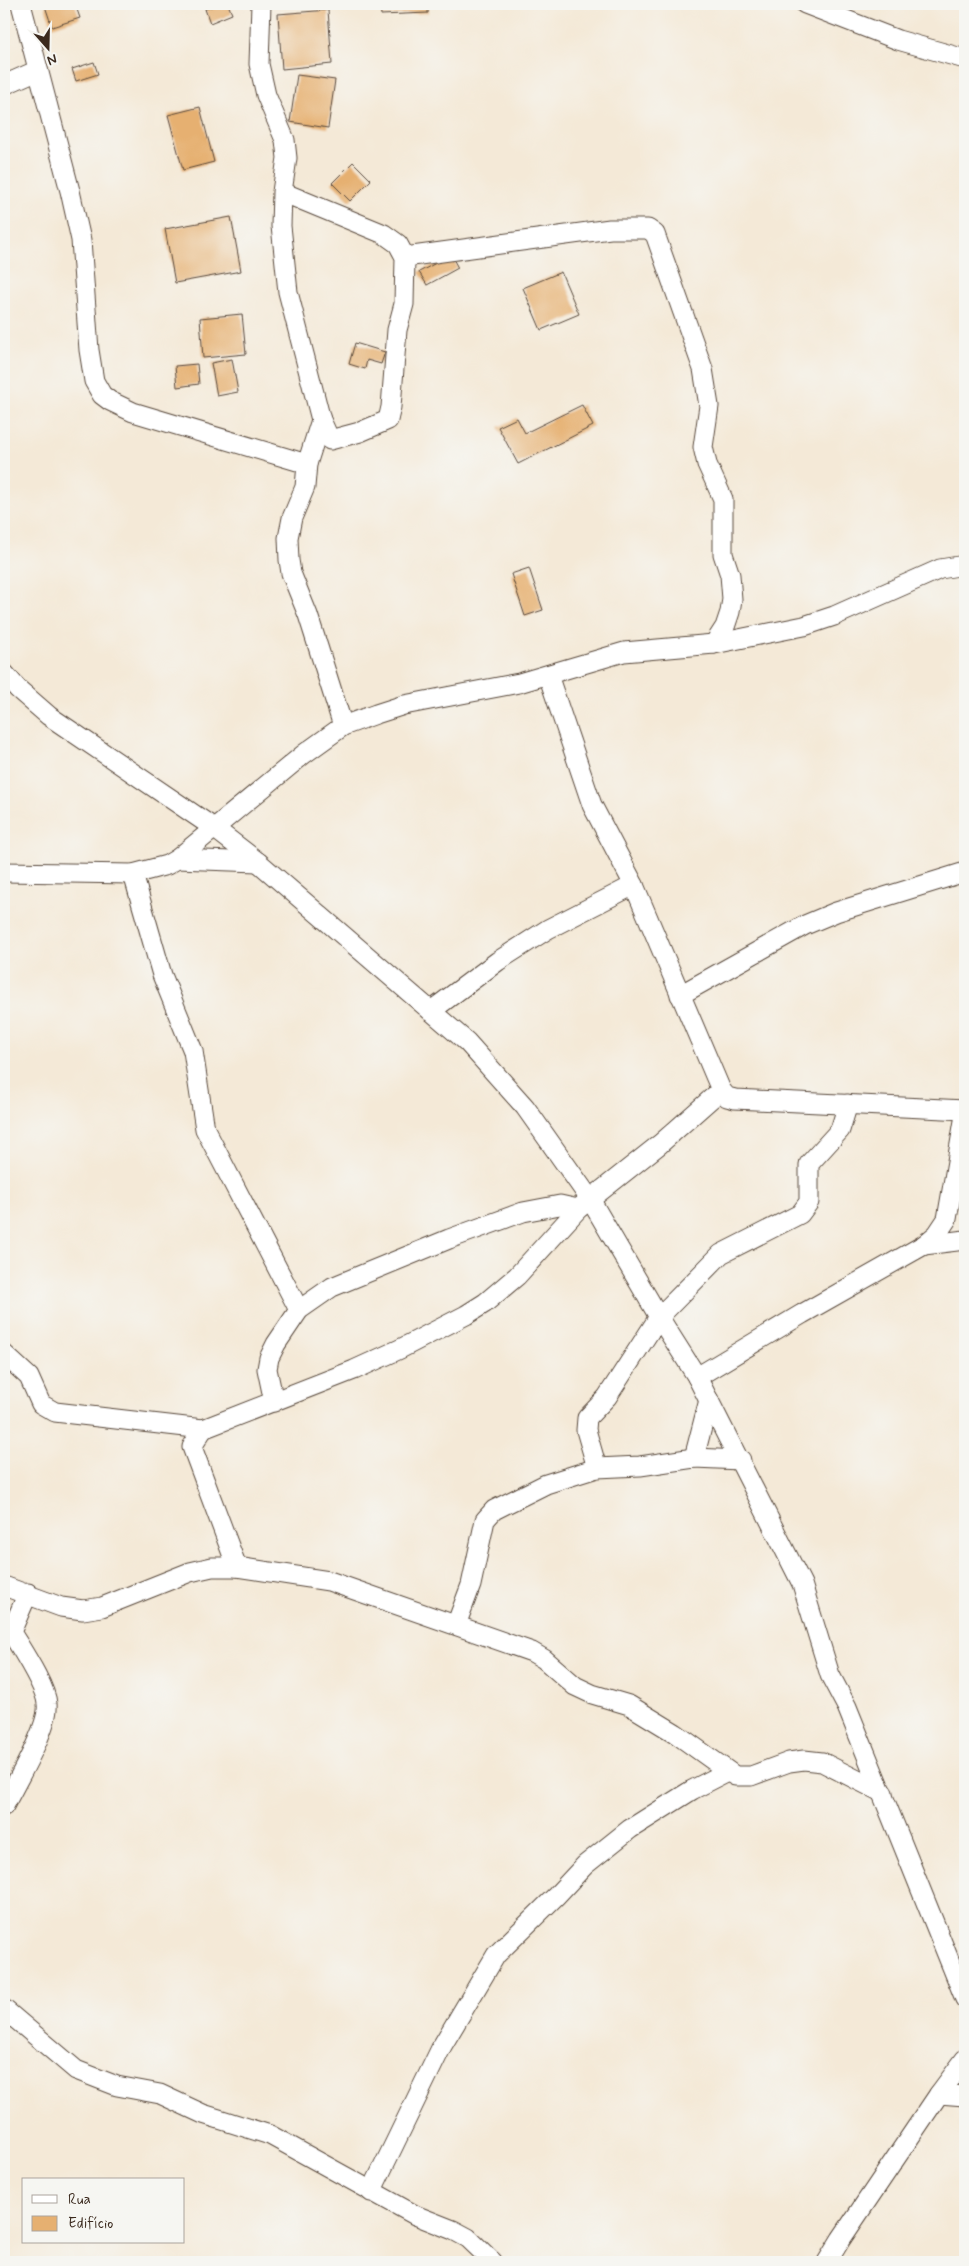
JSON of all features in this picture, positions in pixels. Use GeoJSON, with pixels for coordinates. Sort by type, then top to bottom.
{"type":"FeatureCollection","features":[{"type":"Feature","properties":{"kind":"street"},"geometry":{"type":"LineString","coordinates":[[21,4],[81,240],[89,350],[94,381],[102,395],[133,412],[307,464]]}},
{"type":"Feature","properties":{"kind":"street"},"geometry":{"type":"LineString","coordinates":[[261,4],[259,64],[266,95],[285,140],[287,158],[282,192],[281,226],[288,292],[321,420],[330,440],[360,432],[388,420],[391,407],[397,330],[404,304],[406,257],[398,244],[384,234],[282,192]]}},
{"type":"Feature","properties":{"kind":"street"},"geometry":{"type":"LineString","coordinates":[[805,4],[898,40],[964,62]]}},
{"type":"Feature","properties":{"kind":"street"},"geometry":{"type":"LineString","coordinates":[[4,85],[38,70]]}},
{"type":"Feature","properties":{"kind":"street"},"geometry":{"type":"LineString","coordinates":[[406,257],[610,229],[648,229],[655,234],[703,368],[709,406],[703,446],[707,464],[723,500],[723,554],[730,575],[732,599],[725,627],[714,644]]}},
{"type":"Feature","properties":{"kind":"street"},"geometry":{"type":"LineString","coordinates":[[321,420],[307,464],[305,487],[292,518],[288,538],[288,560],[291,573],[308,615],[343,726]]}},
{"type":"Feature","properties":{"kind":"street"},"geometry":{"type":"LineString","coordinates":[[4,872],[133,874],[167,864],[177,859],[304,754],[343,726],[404,705],[424,703],[548,675],[624,652],[714,644],[811,623],[834,616],[940,570],[965,565]]}},
{"type":"Feature","properties":{"kind":"street"},"geometry":{"type":"LineString","coordinates":[[4,672],[18,689],[49,716],[214,828],[258,862],[481,1055],[536,1122],[584,1204],[697,1376],[802,1584],[830,1675],[847,1707],[883,1793],[965,1999]]}},
{"type":"Feature","properties":{"kind":"street"},"geometry":{"type":"LineString","coordinates":[[548,675],[592,805],[634,885],[721,1090],[727,1097],[735,1099],[965,1110]]}},
{"type":"Feature","properties":{"kind":"street"},"geometry":{"type":"LineString","coordinates":[[177,859],[258,862]]}},
{"type":"Feature","properties":{"kind":"street"},"geometry":{"type":"LineString","coordinates":[[680,995],[805,925],[836,912],[965,872]]}},
{"type":"Feature","properties":{"kind":"street"},"geometry":{"type":"LineString","coordinates":[[133,874],[162,975],[193,1051],[205,1129],[299,1310]]}},
{"type":"Feature","properties":{"kind":"street"},"geometry":{"type":"LineString","coordinates":[[431,1011],[498,961],[548,929],[634,885]]}},
{"type":"Feature","properties":{"kind":"street"},"geometry":{"type":"LineString","coordinates":[[4,1354],[30,1377],[41,1404],[55,1412],[203,1429],[354,1370],[466,1315],[517,1276],[584,1204],[660,1144],[721,1090]]}},
{"type":"Feature","properties":{"kind":"street"},"geometry":{"type":"LineString","coordinates":[[597,1468],[586,1430],[587,1418],[607,1397],[659,1317],[721,1254],[800,1214],[809,1202],[809,1164],[840,1130],[848,1104]]}},
{"type":"Feature","properties":{"kind":"street"},"geometry":{"type":"LineString","coordinates":[[697,1376],[924,1245],[937,1234],[947,1219],[965,1115]]}},
{"type":"Feature","properties":{"kind":"street"},"geometry":{"type":"LineString","coordinates":[[274,1402],[268,1383],[267,1369],[269,1358],[276,1344],[299,1310],[332,1287],[350,1278],[514,1215],[560,1205],[584,1204]]}},
{"type":"Feature","properties":{"kind":"street"},"geometry":{"type":"LineString","coordinates":[[924,1245],[965,1240]]}},
{"type":"Feature","properties":{"kind":"street"},"geometry":{"type":"LineString","coordinates":[[694,1458],[710,1400]]}},
{"type":"Feature","properties":{"kind":"street"},"geometry":{"type":"LineString","coordinates":[[203,1429],[192,1447],[237,1567]]}},
{"type":"Feature","properties":{"kind":"street"},"geometry":{"type":"LineString","coordinates":[[456,1625],[471,1585],[483,1530],[489,1514],[521,1495],[597,1468],[640,1466],[694,1458],[741,1460]]}},
{"type":"Feature","properties":{"kind":"street"},"geometry":{"type":"LineString","coordinates":[[4,1586],[61,1606],[84,1610],[102,1607],[204,1568],[220,1566],[329,1581],[406,1610],[456,1625],[532,1652],[544,1659],[575,1686],[592,1694],[629,1705],[675,1733],[734,1776],[742,1777],[789,1762],[804,1760],[822,1762],[883,1793]]}},
{"type":"Feature","properties":{"kind":"street"},"geometry":{"type":"LineString","coordinates":[[4,1806],[37,1740],[48,1705],[44,1692],[11,1632],[28,1593]]}},
{"type":"Feature","properties":{"kind":"street"},"geometry":{"type":"LineString","coordinates":[[370,2192],[442,2046],[496,1954],[585,1865],[630,1829],[692,1790],[727,1772]]}},
{"type":"Feature","properties":{"kind":"street"},"geometry":{"type":"LineString","coordinates":[[4,2009],[76,2070],[117,2086],[160,2094],[203,2114],[270,2135],[370,2192],[415,2215],[454,2230],[468,2238],[493,2262]]}},
{"type":"Feature","properties":{"kind":"street"},"geometry":{"type":"LineString","coordinates":[[827,2262],[939,2094],[965,2059]]}},
{"type":"Feature","properties":{"kind":"street"},"geometry":{"type":"LineString","coordinates":[[939,2094],[965,2096]]}},
{"type":"Feature","properties":{"kind":"building"},"geometry":{"type":"Polygon","coordinates":[[[52,4],[75,4],[80,18],[52,27],[45,6],[52,4]]]}},
{"type":"Feature","properties":{"kind":"building"},"geometry":{"type":"Polygon","coordinates":[[[219,4],[228,4],[232,14],[210,23],[205,9],[219,4]]]}},
{"type":"Feature","properties":{"kind":"building"},"geometry":{"type":"Polygon","coordinates":[[[380,4],[428,4],[428,13],[381,15],[380,4]]]}},
{"type":"Feature","properties":{"kind":"building"},"geometry":{"type":"Polygon","coordinates":[[[328,10],[332,64],[282,69],[278,14],[328,10]]]}},
{"type":"Feature","properties":{"kind":"building"},"geometry":{"type":"Polygon","coordinates":[[[94,62],[98,74],[76,81],[72,69],[94,62]]]}},
{"type":"Feature","properties":{"kind":"building"},"geometry":{"type":"Polygon","coordinates":[[[297,75],[335,80],[328,128],[290,122],[297,75]]]}},
{"type":"Feature","properties":{"kind":"building"},"geometry":{"type":"Polygon","coordinates":[[[200,107],[214,162],[183,170],[168,115],[200,107]]]}},
{"type":"Feature","properties":{"kind":"building"},"geometry":{"type":"Polygon","coordinates":[[[353,162],[371,180],[350,201],[332,183],[353,162]]]}},
{"type":"Feature","properties":{"kind":"building"},"geometry":{"type":"Polygon","coordinates":[[[231,217],[241,271],[175,283],[165,229],[231,217]]]}},
{"type":"Feature","properties":{"kind":"building"},"geometry":{"type":"Polygon","coordinates":[[[451,255],[458,268],[427,285],[419,272],[451,255]]]}},
{"type":"Feature","properties":{"kind":"building"},"geometry":{"type":"Polygon","coordinates":[[[561,272],[579,314],[541,330],[523,288],[561,272]]]}},
{"type":"Feature","properties":{"kind":"building"},"geometry":{"type":"Polygon","coordinates":[[[242,314],[246,354],[203,358],[200,318],[242,314]]]}},
{"type":"Feature","properties":{"kind":"building"},"geometry":{"type":"Polygon","coordinates":[[[355,343],[385,352],[381,364],[367,360],[365,369],[349,364],[355,343]]]}},
{"type":"Feature","properties":{"kind":"building"},"geometry":{"type":"Polygon","coordinates":[[[232,359],[238,392],[217,396],[211,363],[232,359]]]}},
{"type":"Feature","properties":{"kind":"building"},"geometry":{"type":"Polygon","coordinates":[[[197,364],[199,384],[177,387],[175,366],[197,364]]]}},
{"type":"Feature","properties":{"kind":"building"},"geometry":{"type":"Polygon","coordinates":[[[582,405],[593,426],[518,464],[498,427],[517,418],[525,433],[582,405]]]}},
{"type":"Feature","properties":{"kind":"building"},"geometry":{"type":"Polygon","coordinates":[[[529,568],[543,610],[525,616],[511,574],[529,568]]]}}]}
